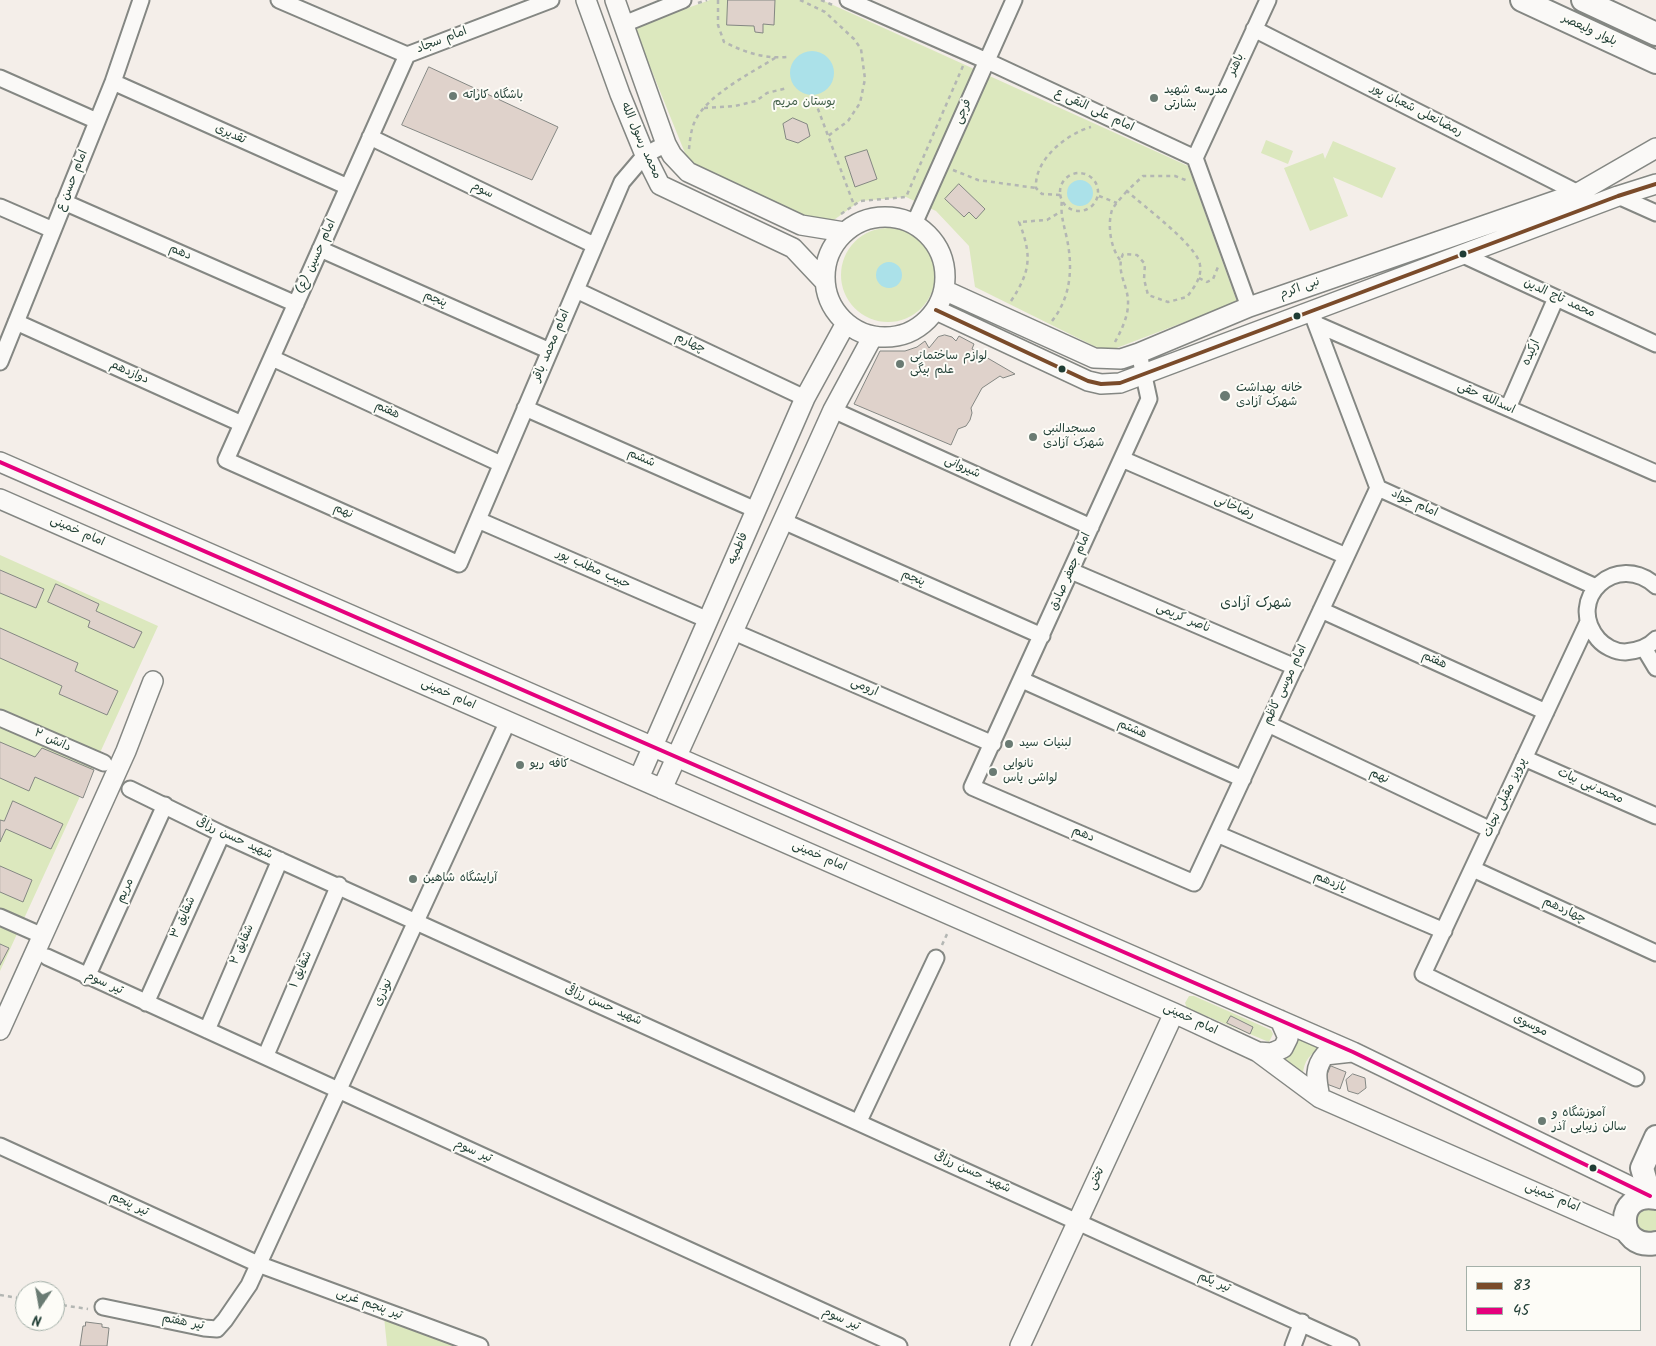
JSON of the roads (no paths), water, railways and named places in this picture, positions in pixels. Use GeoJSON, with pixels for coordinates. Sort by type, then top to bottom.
{"type":"FeatureCollection","features":[{"type":"Feature","properties":{"kind":"main road","name":"بلوار ولیعصر"},"geometry":{"type":"LineString","coordinates":[[1522,0],[1656,62]]}},
{"type":"Feature","properties":{"kind":"main road","name":"بلوار ولیعصر"},"geometry":{"type":"LineString","coordinates":[[1582,0],[1656,34]]}},
{"type":"Feature","properties":{"kind":"main road"},"geometry":{"type":"LineString","coordinates":[[1656,1137],[1642,1168],[1653,1197],[1637,1200],[1627,1210],[1624,1218],[1628,1233],[1640,1243],[1656,1243]]}},
{"type":"Feature","properties":{"kind":"street","name":"امام حسن ع"},"geometry":{"type":"LineString","coordinates":[[0,362],[4,341],[16,322],[113,82],[141,0]]}},
{"type":"Feature","properties":{"kind":"street","name":"امام سجاد"},"geometry":{"type":"LineString","coordinates":[[279,0],[406,55],[551,0]]}},
{"type":"Feature","properties":{"kind":"street","name":"محمد رسول الله"},"geometry":{"type":"LineString","coordinates":[[586,0],[644,155],[660,185],[793,248],[825,282]]}},
{"type":"Feature","properties":{"kind":"street","name":"محمد رسول الله"},"geometry":{"type":"LineString","coordinates":[[615,0],[666,144],[672,155],[688,172],[801,225],[842,224],[878,217],[897,218],[914,224],[927,234],[937,246],[943,260],[946,275],[944,290],[936,310],[924,323],[908,333],[891,337],[873,336],[858,331],[846,323],[835,311],[828,297],[825,282],[829,255],[842,224]]}},
{"type":"Feature","properties":{"kind":"street","name":"امام علی النقی ع"},"geometry":{"type":"LineString","coordinates":[[848,0],[987,61],[1195,158]]}},
{"type":"Feature","properties":{"kind":"street","name":"فرجی"},"geometry":{"type":"LineString","coordinates":[[914,224],[1014,0]]}},
{"type":"Feature","properties":{"kind":"street","name":"باهنر"},"geometry":{"type":"LineString","coordinates":[[1195,158],[1268,0]]}},
{"type":"Feature","properties":{"kind":"street"},"geometry":{"type":"LineString","coordinates":[[624,24],[690,2]]}},
{"type":"Feature","properties":{"kind":"street","name":"رمضانعلی شعبان پور"},"geometry":{"type":"LineString","coordinates":[[1254,29],[1578,193]]}},
{"type":"Feature","properties":{"kind":"street","name":"امام حسین (ع)"},"geometry":{"type":"LineString","coordinates":[[226,460],[406,55]]}},
{"type":"Feature","properties":{"kind":"street"},"geometry":{"type":"LineString","coordinates":[[0,78],[97,121]]}},
{"type":"Feature","properties":{"kind":"street","name":"تقدیری"},"geometry":{"type":"LineString","coordinates":[[113,82],[348,187]]}},
{"type":"Feature","properties":{"kind":"street","name":"سوم"},"geometry":{"type":"LineString","coordinates":[[370,138],[594,245]]}},
{"type":"Feature","properties":{"kind":"street","name":"امام محمد باقر"},"geometry":{"type":"LineString","coordinates":[[459,564],[622,182],[644,155],[666,144]]}},
{"type":"Feature","properties":{"kind":"street","name":"نبی اکرم"},"geometry":{"type":"LineString","coordinates":[[944,290],[1094,358],[1121,359],[1248,307],[1578,193],[1656,148]]}},
{"type":"Feature","properties":{"kind":"street"},"geometry":{"type":"LineString","coordinates":[[1195,158],[1248,307]]}},
{"type":"Feature","properties":{"kind":"street","name":"نبی اکرم"},"geometry":{"type":"LineString","coordinates":[[936,310],[1088,381],[1101,384],[1120,383],[1313,318],[1461,254],[1618,196],[1656,184]]}},
{"type":"Feature","properties":{"kind":"street"},"geometry":{"type":"LineString","coordinates":[[1618,196],[1656,213]]}},
{"type":"Feature","properties":{"kind":"street","name":"دهم"},"geometry":{"type":"LineString","coordinates":[[64,202],[296,304]]}},
{"type":"Feature","properties":{"kind":"street"},"geometry":{"type":"LineString","coordinates":[[0,207],[53,230]]}},
{"type":"Feature","properties":{"kind":"street","name":"پنجم"},"geometry":{"type":"LineString","coordinates":[[320,249],[550,351]]}},
{"type":"Feature","properties":{"kind":"street","name":"محمد تاج الدین"},"geometry":{"type":"LineString","coordinates":[[1461,254],[1656,344]]}},
{"type":"Feature","properties":{"kind":"street","name":"چهارم"},"geometry":{"type":"LineString","coordinates":[[576,290],[805,398]]}},
{"type":"Feature","properties":{"kind":"street","name":"ارکیده"},"geometry":{"type":"LineString","coordinates":[[1508,408],[1556,298]]}},
{"type":"Feature","properties":{"kind":"street","name":"اسدالله حقی"},"geometry":{"type":"LineString","coordinates":[[1313,318],[1508,408],[1656,473]]}},
{"type":"Feature","properties":{"kind":"street","name":"امام جواد"},"geometry":{"type":"LineString","coordinates":[[1313,318],[1378,488],[1596,587]]}},
{"type":"Feature","properties":{"kind":"street","name":"دوازدهم"},"geometry":{"type":"LineString","coordinates":[[16,322],[242,424]]}},
{"type":"Feature","properties":{"kind":"street","name":"فاطمیه"},"geometry":{"type":"LineString","coordinates":[[639,778],[805,398],[846,323]]}},
{"type":"Feature","properties":{"kind":"street"},"geometry":{"type":"LineString","coordinates":[[662,789],[833,410],[873,336]]}},
{"type":"Feature","properties":{"kind":"street","name":"امام جعفر صادق"},"geometry":{"type":"LineString","coordinates":[[972,787],[1149,399],[1139,353]]}},
{"type":"Feature","properties":{"kind":"street","name":"هفتم"},"geometry":{"type":"LineString","coordinates":[[272,358],[502,464]]}},
{"type":"Feature","properties":{"kind":"street","name":"ششم"},"geometry":{"type":"LineString","coordinates":[[525,408],[756,510]]}},
{"type":"Feature","properties":{"kind":"street","name":"شیروانی"},"geometry":{"type":"LineString","coordinates":[[833,410],[1091,527]]}},
{"type":"Feature","properties":{"kind":"street","name":"نهم"},"geometry":{"type":"LineString","coordinates":[[226,460],[459,564]]}},
{"type":"Feature","properties":{"kind":"street","name":"رضاخانی"},"geometry":{"type":"LineString","coordinates":[[1122,460],[1346,556]]}},
{"type":"Feature","properties":{"kind":"street"},"geometry":{"type":"LineString","coordinates":[[0,462],[652,748],[677,757],[1353,1052],[1653,1197]]}},
{"type":"Feature","properties":{"kind":"street","name":"امام موسی کاظم"},"geometry":{"type":"LineString","coordinates":[[1194,883],[1378,488]]}},
{"type":"Feature","properties":{"kind":"street","name":"امام خمینی"},"geometry":{"type":"LineString","coordinates":[[0,498],[1174,1013],[1258,1052],[1320,1098],[1628,1233]]}},
{"type":"Feature","properties":{"kind":"street","name":"حبیب مطلب پور"},"geometry":{"type":"LineString","coordinates":[[478,520],[708,620]]}},
{"type":"Feature","properties":{"kind":"street","name":"پنجم"},"geometry":{"type":"LineString","coordinates":[[783,521],[1042,636]]}},
{"type":"Feature","properties":{"kind":"street","name":"ناصر کریمی"},"geometry":{"type":"LineString","coordinates":[[1071,571],[1295,667]]}},
{"type":"Feature","properties":{"kind":"street"},"geometry":{"type":"LineString","coordinates":[[1596,587],[1604,579],[1627,573],[1638,574],[1656,586]]}},
{"type":"Feature","properties":{"kind":"street","name":"پرویز مقبلی نجات"},"geometry":{"type":"LineString","coordinates":[[1424,974],[1588,622],[1587,609],[1596,587]]}},
{"type":"Feature","properties":{"kind":"street","name":"هفتم"},"geometry":{"type":"LineString","coordinates":[[1321,610],[1546,712]]}},
{"type":"Feature","properties":{"kind":"street"},"geometry":{"type":"LineString","coordinates":[[1588,622],[1600,642],[1621,652],[1644,648],[1656,639]]}},
{"type":"Feature","properties":{"kind":"street","name":"ارومی"},"geometry":{"type":"LineString","coordinates":[[734,632],[993,744]]}},
{"type":"Feature","properties":{"kind":"street"},"geometry":{"type":"LineString","coordinates":[[1644,648],[1656,668]]}},
{"type":"Feature","properties":{"kind":"street","name":"هشتم"},"geometry":{"type":"LineString","coordinates":[[1022,680],[1243,779]]}},
{"type":"Feature","properties":{"kind":"street"},"geometry":{"type":"LineString","coordinates":[[0,1030],[126,751],[153,681]]}},
{"type":"Feature","properties":{"kind":"street","name":"دانش ۲"},"geometry":{"type":"LineString","coordinates":[[0,718],[104,763]]}},
{"type":"Feature","properties":{"kind":"street","name":"نوذری"},"geometry":{"type":"LineString","coordinates":[[258,1264],[508,721]]}},
{"type":"Feature","properties":{"kind":"street","name":"نهم"},"geometry":{"type":"LineString","coordinates":[[1268,724],[1491,830]]}},
{"type":"Feature","properties":{"kind":"street","name":"محمدنبی بیات"},"geometry":{"type":"LineString","coordinates":[[1524,758],[1656,816]]}},
{"type":"Feature","properties":{"kind":"street","name":"دهم"},"geometry":{"type":"LineString","coordinates":[[972,787],[1194,883]]}},
{"type":"Feature","properties":{"kind":"street","name":"شهید حسن رزاقی"},"geometry":{"type":"LineString","coordinates":[[130,789],[222,834],[1077,1221]]}},
{"type":"Feature","properties":{"kind":"street","name":"مریم"},"geometry":{"type":"LineString","coordinates":[[87,977],[165,805]]}},
{"type":"Feature","properties":{"kind":"street","name":"شقایق ۳"},"geometry":{"type":"LineString","coordinates":[[146,1003],[222,834]]}},
{"type":"Feature","properties":{"kind":"street","name":"یازدهم"},"geometry":{"type":"LineString","coordinates":[[1217,834],[1444,931]]}},
{"type":"Feature","properties":{"kind":"street","name":"شقایق ۲"},"geometry":{"type":"LineString","coordinates":[[207,1030],[280,860]]}},
{"type":"Feature","properties":{"kind":"street","name":"چهاردهم"},"geometry":{"type":"LineString","coordinates":[[1473,869],[1656,954]]}},
{"type":"Feature","properties":{"kind":"street","name":"شقایق ۱"},"geometry":{"type":"LineString","coordinates":[[266,1055],[339,886]]}},
{"type":"Feature","properties":{"kind":"street"},"geometry":{"type":"LineString","coordinates":[[0,917],[43,936]]}},
{"type":"Feature","properties":{"kind":"street","name":"تیر سوم"},"geometry":{"type":"LineString","coordinates":[[47,957],[87,977],[266,1055],[339,1091],[899,1346]]}},
{"type":"Feature","properties":{"kind":"street"},"geometry":{"type":"LineString","coordinates":[[859,1121],[936,958]]}},
{"type":"Feature","properties":{"kind":"street","name":"موسوی"},"geometry":{"type":"LineString","coordinates":[[1424,974],[1636,1078]]}},
{"type":"Feature","properties":{"kind":"street","name":"تختی"},"geometry":{"type":"LineString","coordinates":[[1020,1346],[1174,1013]]}},
{"type":"Feature","properties":{"kind":"street"},"geometry":{"type":"LineString","coordinates":[[1258,1052],[1272,1052],[1283,1048],[1288,1038],[1280,1020]]}},
{"type":"Feature","properties":{"kind":"street"},"geometry":{"type":"LineString","coordinates":[[1320,1098],[1316,1076],[1318,1064],[1325,1055],[1353,1052]]}},
{"type":"Feature","properties":{"kind":"street","name":"تیر پنجم"},"geometry":{"type":"LineString","coordinates":[[0,1146],[258,1264]]}},
{"type":"Feature","properties":{"kind":"street","name":"تیر یکم"},"geometry":{"type":"LineString","coordinates":[[1077,1221],[1351,1346]]}},
{"type":"Feature","properties":{"kind":"street","name":"تیر هفتم"},"geometry":{"type":"LineString","coordinates":[[103,1307],[217,1329],[249,1285],[258,1264]]}},
{"type":"Feature","properties":{"kind":"street","name":"تیر پنجم غربی"},"geometry":{"type":"LineString","coordinates":[[258,1264],[480,1346]]}},
{"type":"Feature","properties":{"kind":"street"},"geometry":{"type":"LineString","coordinates":[[1293,1346],[1302,1322]]}},
{"type":"Feature","properties":{"kind":"water"},"geometry":{"type":"Polygon","coordinates":[[[812,51],[824,55],[830,61],[834,73],[830,85],[824,91],[812,95],[800,91],[794,85],[790,73],[794,61],[800,55],[812,51]]]}},
{"type":"Feature","properties":{"kind":"water"},"geometry":{"type":"Polygon","coordinates":[[[1080,180],[1089,184],[1093,193],[1089,202],[1080,206],[1071,202],[1067,193],[1071,184],[1080,180]]]}},
{"type":"Feature","properties":{"kind":"water"},"geometry":{"type":"Polygon","coordinates":[[[889,262],[898,266],[902,275],[898,284],[889,288],[880,284],[876,275],[880,266],[889,262]]]}},
{"type":"Feature","properties":{"kind":"place","name":"باشگاه کاراته"},"geometry":{"type":"Point","coordinates":[453,96]}},
{"type":"Feature","properties":{"kind":"place","name":"مدرسه شهید بشارتی"},"geometry":{"type":"Point","coordinates":[1154,98]}},
{"type":"Feature","properties":{"kind":"place","name":"لوازم ساختمانی علم بیگی"},"geometry":{"type":"Point","coordinates":[900,364]}},
{"type":"Feature","properties":{"kind":"place","name":"خانه بهداشت شهرک آزادی"},"geometry":{"type":"Point","coordinates":[1225,396]}},
{"type":"Feature","properties":{"kind":"place","name":"مسجدالنبی شهرک آزادی"},"geometry":{"type":"Point","coordinates":[1033,437]}},
{"type":"Feature","properties":{"kind":"place","name":"لبنیات سید"},"geometry":{"type":"Point","coordinates":[1009,744]}},
{"type":"Feature","properties":{"kind":"place","name":"کافه ریو"},"geometry":{"type":"Point","coordinates":[520,765]}},
{"type":"Feature","properties":{"kind":"place","name":"نانوایی لواشی یاس"},"geometry":{"type":"Point","coordinates":[993,772]}},
{"type":"Feature","properties":{"kind":"place","name":"آرایشگاه شاهین"},"geometry":{"type":"Point","coordinates":[413,879]}},
{"type":"Feature","properties":{"kind":"place","name":"آموزشگاه و سالن زیبایی آذر"},"geometry":{"type":"Point","coordinates":[1542,1121]}},
{"type":"Feature","properties":{"kind":"district","name":"شهرک آزادی"},"geometry":{"type":"Point","coordinates":[1256,605]}},
{"type":"Feature","properties":{"kind":"park label","name":"بوستان مریم"},"geometry":{"type":"Point","coordinates":[804,103]}}]}
